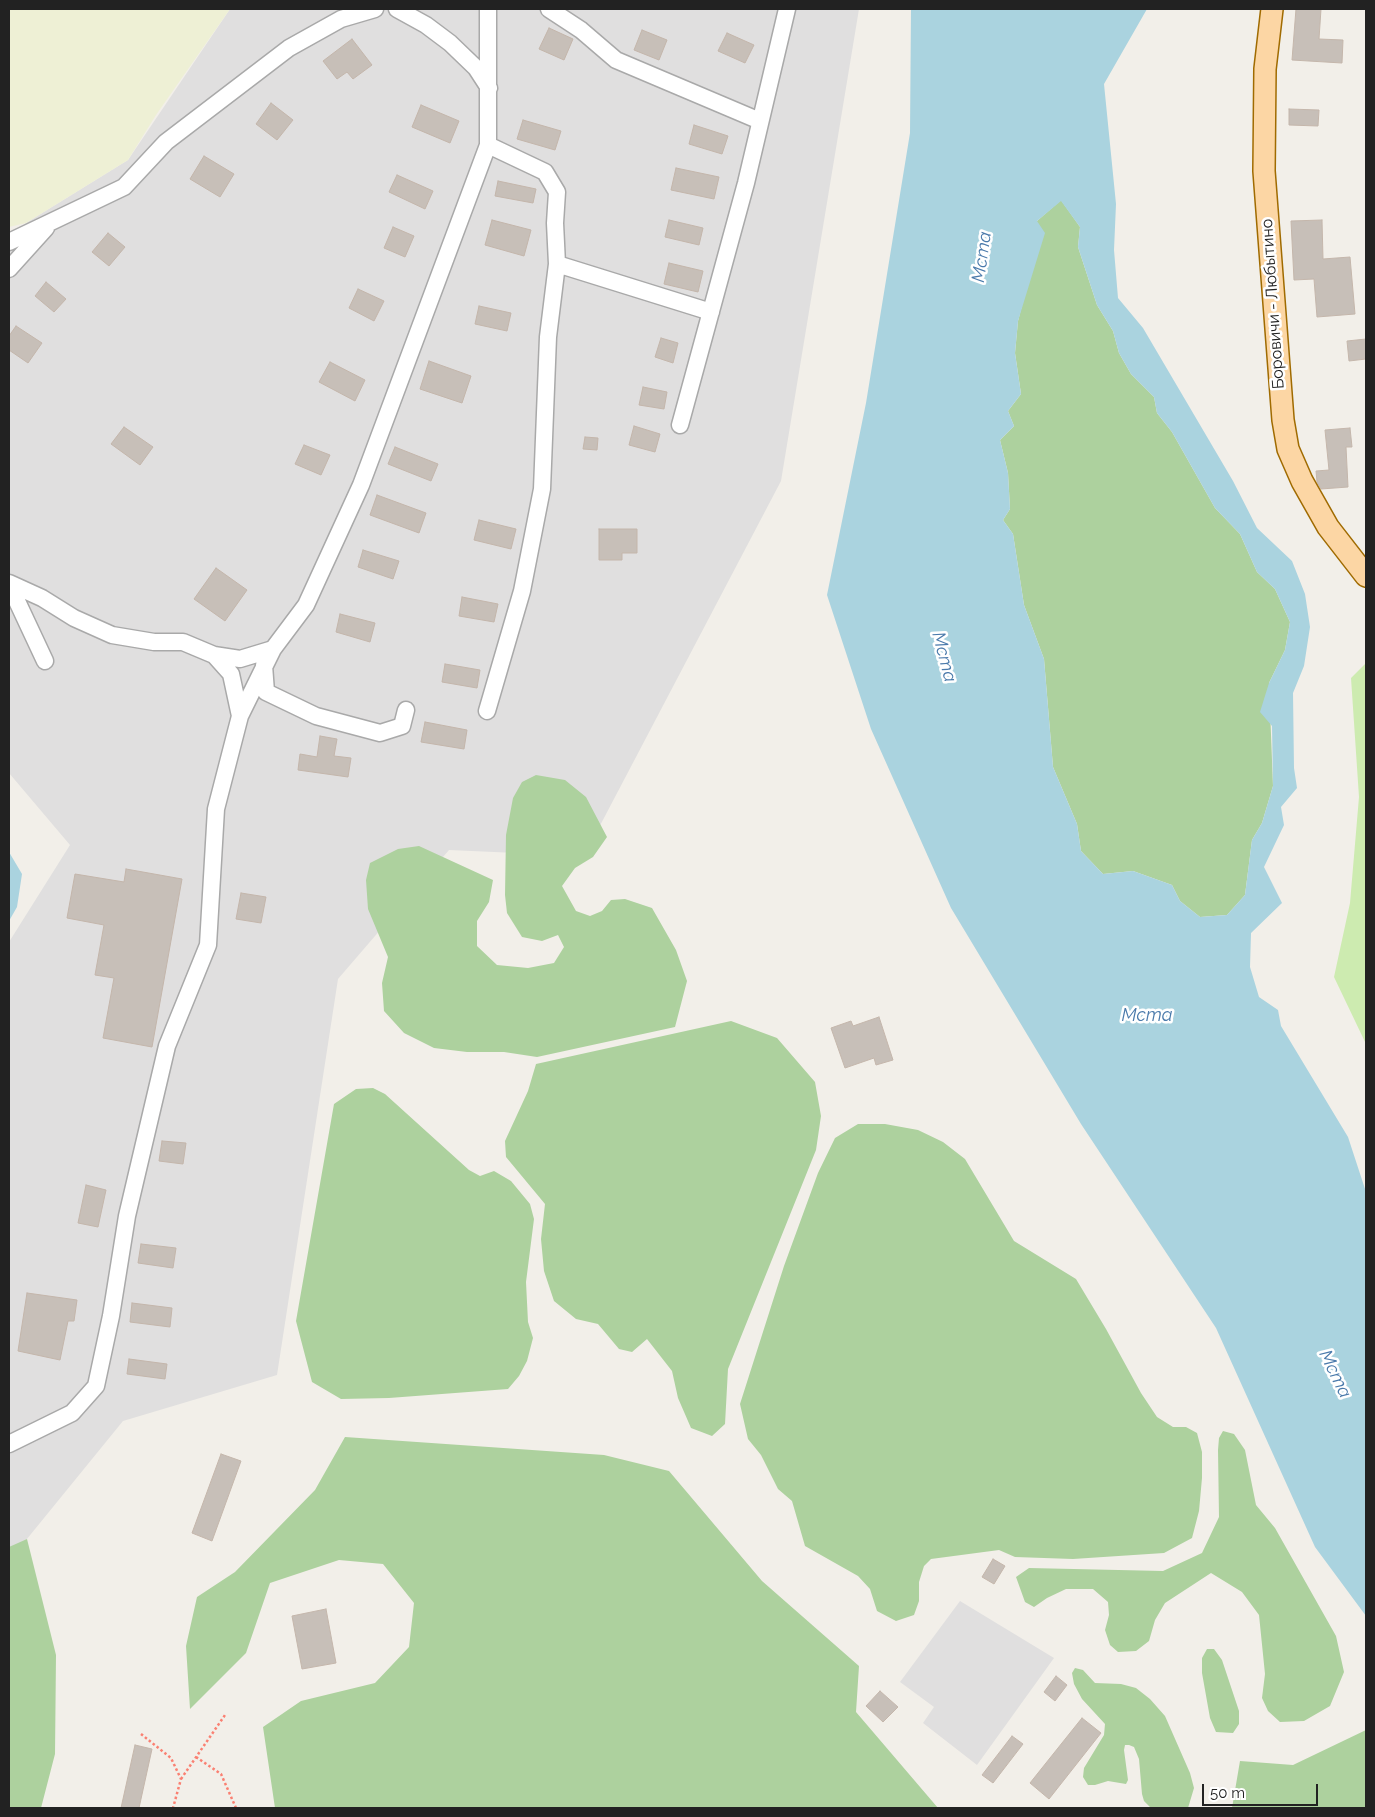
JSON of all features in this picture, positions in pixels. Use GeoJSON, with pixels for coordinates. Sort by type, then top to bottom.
{"type":"FeatureCollection","features":[{"type":"Feature","properties":{"kind":"main road","name":"Боровичи - Любытино"},"geometry":{"type":"LineString","coordinates":[[1272,9],[1265,69],[1264,172],[1283,420],[1288,449],[1302,481],[1328,527],[1366,576]]}},
{"type":"Feature","properties":{"kind":"street"},"geometry":{"type":"LineString","coordinates":[[9,242],[124,187],[166,142],[290,48],[341,19],[375,9]]}},
{"type":"Feature","properties":{"kind":"street"},"geometry":{"type":"LineString","coordinates":[[397,9],[426,25],[450,43],[476,68],[489,88]]}},
{"type":"Feature","properties":{"kind":"street"},"geometry":{"type":"LineString","coordinates":[[9,1444],[72,1413],[96,1386],[111,1316],[128,1216],[167,1046],[208,945],[216,809],[240,716],[273,649],[306,605],[361,485],[488,145],[488,9]]}},
{"type":"Feature","properties":{"kind":"street"},"geometry":{"type":"LineString","coordinates":[[549,9],[581,30],[616,60],[760,121]]}},
{"type":"Feature","properties":{"kind":"street"},"geometry":{"type":"LineString","coordinates":[[680,425],[711,312],[787,9]]}},
{"type":"Feature","properties":{"kind":"street"},"geometry":{"type":"LineString","coordinates":[[487,711],[522,591],[542,489],[548,337],[557,264],[556,192],[545,172],[488,145]]}},
{"type":"Feature","properties":{"kind":"street"},"geometry":{"type":"LineString","coordinates":[[9,270],[51,222]]}},
{"type":"Feature","properties":{"kind":"street"},"geometry":{"type":"LineString","coordinates":[[557,264],[711,312]]}},
{"type":"Feature","properties":{"kind":"street"},"geometry":{"type":"LineString","coordinates":[[9,584],[42,598],[74,618],[112,635],[154,642],[183,642],[214,655],[240,659],[273,649]]}},
{"type":"Feature","properties":{"kind":"street"},"geometry":{"type":"LineString","coordinates":[[9,584],[45,661]]}},
{"type":"Feature","properties":{"kind":"street"},"geometry":{"type":"LineString","coordinates":[[214,655],[231,674],[240,716]]}},
{"type":"Feature","properties":{"kind":"street"},"geometry":{"type":"LineString","coordinates":[[264,665],[266,692],[316,716],[380,733],[402,726],[406,710]]}},
{"type":"Feature","properties":{"kind":"path"},"geometry":{"type":"LineString","coordinates":[[173,1808],[181,1779],[224,1715]]}},
{"type":"Feature","properties":{"kind":"path"},"geometry":{"type":"LineString","coordinates":[[141,1734],[171,1758],[181,1779]]}},
{"type":"Feature","properties":{"kind":"path"},"geometry":{"type":"LineString","coordinates":[[196,1757],[221,1774],[236,1808]]}},
{"type":"Feature","properties":{"kind":"shaded area"},"geometry":{"type":"Polygon","coordinates":[[[230,9],[859,9],[781,481],[584,856],[449,850],[338,979],[277,1375],[123,1421],[9,1561],[9,942],[70,845],[9,773],[9,245],[26,223],[128,160],[230,9]]]}},
{"type":"Feature","properties":{"kind":"shaded area"},"geometry":{"type":"Polygon","coordinates":[[[960,1601],[1054,1658],[977,1765],[923,1723],[934,1707],[900,1682],[960,1601]]]}},
{"type":"Feature","properties":{"kind":"green space"},"geometry":{"type":"Polygon","coordinates":[[[9,9],[230,9],[156,115],[128,160],[26,223],[9,227],[9,9]]]}},
{"type":"Feature","properties":{"kind":"green space"},"geometry":{"type":"Polygon","coordinates":[[[1061,200],[1080,227],[1078,247],[1097,305],[1113,331],[1119,353],[1131,374],[1154,397],[1157,413],[1172,432],[1215,508],[1240,534],[1257,572],[1275,589],[1290,622],[1285,650],[1269,683],[1273,786],[1262,823],[1252,840],[1245,895],[1227,915],[1200,917],[1180,901],[1172,885],[1133,871],[1103,874],[1081,851],[1077,824],[1053,767],[1044,659],[1024,605],[1013,534],[1003,520],[1010,509],[1008,473],[1000,440],[1014,426],[1008,411],[1021,394],[1015,353],[1018,321],[1027,286],[1037,221],[1061,200]]]}},
{"type":"Feature","properties":{"kind":"green space"},"geometry":{"type":"Polygon","coordinates":[[[1366,663],[1366,1044],[1334,977],[1350,903],[1359,797],[1351,678],[1366,663]]]}},
{"type":"Feature","properties":{"kind":"green space"},"geometry":{"type":"Polygon","coordinates":[[[536,775],[565,780],[586,797],[607,837],[593,857],[575,868],[562,886],[576,911],[590,916],[602,911],[611,900],[625,899],[652,908],[676,950],[687,981],[675,1027],[537,1057],[504,1052],[467,1052],[434,1048],[404,1033],[384,1011],[382,983],[388,957],[368,909],[366,880],[370,863],[398,849],[419,846],[493,880],[489,902],[477,921],[477,946],[497,965],[528,968],[554,963],[564,947],[558,935],[542,941],[522,937],[507,913],[505,895],[506,835],[513,798],[522,782],[536,775]]]}},
{"type":"Feature","properties":{"kind":"green space"},"geometry":{"type":"Polygon","coordinates":[[[731,1021],[777,1038],[815,1082],[821,1116],[816,1150],[728,1369],[725,1424],[712,1436],[691,1428],[678,1398],[672,1371],[647,1339],[632,1352],[619,1349],[598,1324],[576,1319],[554,1301],[544,1271],[541,1239],[545,1204],[506,1157],[505,1141],[528,1091],[536,1064],[731,1021]]]}},
{"type":"Feature","properties":{"kind":"green space"},"geometry":{"type":"Polygon","coordinates":[[[373,1088],[385,1094],[469,1170],[480,1176],[494,1171],[511,1181],[530,1204],[534,1219],[526,1282],[528,1322],[533,1338],[527,1361],[519,1376],[508,1389],[389,1398],[341,1399],[312,1382],[296,1321],[334,1104],[356,1089],[373,1088]]]}},
{"type":"Feature","properties":{"kind":"green space"},"geometry":{"type":"Polygon","coordinates":[[[858,1124],[885,1124],[918,1130],[943,1142],[965,1159],[1014,1241],[1076,1279],[1141,1393],[1157,1417],[1173,1427],[1186,1427],[1197,1433],[1202,1452],[1202,1478],[1199,1511],[1192,1538],[1164,1553],[1073,1559],[1015,1557],[999,1550],[931,1559],[924,1566],[919,1582],[919,1601],[914,1615],[896,1621],[877,1611],[870,1589],[858,1576],[805,1546],[792,1501],[778,1489],[761,1455],[748,1439],[740,1404],[784,1266],[818,1173],[835,1138],[858,1124]]]}},
{"type":"Feature","properties":{"kind":"green space"},"geometry":{"type":"Polygon","coordinates":[[[1223,1431],[1234,1434],[1245,1450],[1256,1505],[1275,1528],[1336,1636],[1344,1672],[1330,1706],[1304,1721],[1280,1722],[1268,1711],[1262,1698],[1265,1674],[1259,1615],[1242,1592],[1211,1573],[1165,1603],[1155,1620],[1149,1641],[1136,1651],[1118,1652],[1110,1645],[1105,1630],[1109,1615],[1108,1602],[1093,1589],[1066,1589],[1034,1607],[1025,1602],[1016,1577],[1029,1568],[1163,1571],[1202,1553],[1219,1517],[1218,1450],[1219,1438],[1223,1431]]]}},
{"type":"Feature","properties":{"kind":"green space"},"geometry":{"type":"Polygon","coordinates":[[[345,1437],[604,1455],[669,1471],[762,1581],[859,1666],[856,1712],[938,1808],[275,1808],[263,1727],[301,1701],[375,1683],[409,1647],[414,1603],[383,1564],[339,1560],[270,1583],[246,1653],[190,1709],[186,1646],[197,1597],[235,1572],[315,1490],[345,1437]]]}},
{"type":"Feature","properties":{"kind":"green space"},"geometry":{"type":"Polygon","coordinates":[[[27,1539],[56,1655],[55,1754],[41,1808],[9,1808],[9,1547],[27,1539]]]}},
{"type":"Feature","properties":{"kind":"green space"},"geometry":{"type":"Polygon","coordinates":[[[1207,1649],[1214,1649],[1222,1660],[1239,1711],[1239,1724],[1233,1733],[1216,1732],[1210,1718],[1202,1673],[1202,1658],[1207,1649]]]}},
{"type":"Feature","properties":{"kind":"green space"},"geometry":{"type":"Polygon","coordinates":[[[1075,1668],[1083,1670],[1095,1683],[1121,1684],[1136,1688],[1150,1699],[1165,1716],[1190,1773],[1194,1788],[1188,1808],[1151,1808],[1144,1801],[1139,1759],[1134,1747],[1129,1745],[1125,1745],[1124,1750],[1128,1780],[1126,1784],[1108,1781],[1088,1785],[1083,1777],[1084,1768],[1104,1735],[1105,1724],[1082,1699],[1074,1684],[1072,1673],[1075,1668]]]}},
{"type":"Feature","properties":{"kind":"green space"},"geometry":{"type":"Polygon","coordinates":[[[1366,1730],[1366,1808],[1232,1808],[1240,1761],[1293,1765],[1366,1730]]]}},
{"type":"Feature","properties":{"kind":"water","name":"Мста"},"geometry":{"type":"Polygon","coordinates":[[[911,9],[1147,9],[1104,84],[1116,204],[1114,250],[1118,298],[1143,328],[1233,481],[1257,528],[1292,561],[1305,594],[1310,627],[1304,666],[1293,693],[1294,768],[1297,788],[1281,807],[1284,825],[1264,867],[1282,903],[1251,933],[1250,967],[1259,997],[1278,1010],[1281,1026],[1348,1137],[1366,1192],[1366,1616],[1315,1547],[1216,1328],[1081,1124],[951,908],[871,729],[827,595],[866,403],[910,133],[911,9]],[[1061,201],[1037,221],[1045,233],[1018,321],[1015,353],[1021,394],[1008,411],[1014,426],[1000,440],[1008,473],[1010,509],[1003,520],[1013,534],[1024,605],[1044,659],[1053,767],[1077,824],[1081,851],[1103,874],[1133,871],[1172,885],[1180,901],[1200,917],[1227,915],[1245,895],[1252,840],[1262,823],[1273,786],[1272,726],[1260,712],[1269,683],[1285,650],[1290,622],[1275,589],[1257,572],[1240,534],[1215,508],[1172,432],[1157,413],[1154,397],[1131,374],[1119,353],[1113,331],[1097,305],[1078,247],[1080,227],[1061,201]]]}},
{"type":"Feature","properties":{"kind":"water"},"geometry":{"type":"Polygon","coordinates":[[[9,852],[22,874],[17,907],[9,921],[9,852]]]}},
{"type":"Feature","properties":{"kind":"building"},"geometry":{"type":"Polygon","coordinates":[[[1296,9],[1321,9],[1319,39],[1343,40],[1342,63],[1292,60],[1296,9]]]}},
{"type":"Feature","properties":{"kind":"building"},"geometry":{"type":"Polygon","coordinates":[[[549,28],[573,39],[564,60],[539,49],[549,28]]]}},
{"type":"Feature","properties":{"kind":"building"},"geometry":{"type":"Polygon","coordinates":[[[642,30],[667,40],[659,60],[634,50],[642,30]]]}},
{"type":"Feature","properties":{"kind":"building"},"geometry":{"type":"Polygon","coordinates":[[[727,33],[754,45],[745,63],[718,51],[727,33]]]}},
{"type":"Feature","properties":{"kind":"building"},"geometry":{"type":"Polygon","coordinates":[[[352,39],[372,65],[353,79],[347,72],[337,79],[323,61],[352,39]]]}},
{"type":"Feature","properties":{"kind":"building"},"geometry":{"type":"Polygon","coordinates":[[[271,103],[293,120],[277,140],[256,124],[271,103]]]}},
{"type":"Feature","properties":{"kind":"building"},"geometry":{"type":"Polygon","coordinates":[[[421,105],[459,121],[450,143],[412,127],[421,105]]]}},
{"type":"Feature","properties":{"kind":"building"},"geometry":{"type":"Polygon","coordinates":[[[1289,109],[1319,110],[1318,126],[1289,125],[1289,109]]]}},
{"type":"Feature","properties":{"kind":"building"},"geometry":{"type":"Polygon","coordinates":[[[523,120],[561,131],[555,150],[517,139],[523,120]]]}},
{"type":"Feature","properties":{"kind":"building"},"geometry":{"type":"Polygon","coordinates":[[[694,125],[728,136],[722,154],[689,144],[694,125]]]}},
{"type":"Feature","properties":{"kind":"building"},"geometry":{"type":"Polygon","coordinates":[[[204,156],[234,174],[220,197],[190,179],[204,156]]]}},
{"type":"Feature","properties":{"kind":"building"},"geometry":{"type":"Polygon","coordinates":[[[676,168],[719,177],[714,199],[671,190],[676,168]]]}},
{"type":"Feature","properties":{"kind":"building"},"geometry":{"type":"Polygon","coordinates":[[[397,175],[433,191],[425,209],[389,192],[397,175]]]}},
{"type":"Feature","properties":{"kind":"building"},"geometry":{"type":"Polygon","coordinates":[[[498,181],[536,189],[533,203],[495,196],[498,181]]]}},
{"type":"Feature","properties":{"kind":"building"},"geometry":{"type":"Polygon","coordinates":[[[492,220],[531,230],[524,256],[485,245],[492,220]]]}},
{"type":"Feature","properties":{"kind":"building"},"geometry":{"type":"Polygon","coordinates":[[[669,220],[703,228],[699,245],[665,237],[669,220]]]}},
{"type":"Feature","properties":{"kind":"building"},"geometry":{"type":"Polygon","coordinates":[[[1322,220],[1323,259],[1350,257],[1355,314],[1317,317],[1314,279],[1294,280],[1291,221],[1322,220]]]}},
{"type":"Feature","properties":{"kind":"building"},"geometry":{"type":"Polygon","coordinates":[[[393,227],[414,236],[405,257],[384,248],[393,227]]]}},
{"type":"Feature","properties":{"kind":"building"},"geometry":{"type":"Polygon","coordinates":[[[108,233],[125,247],[109,266],[92,252],[108,233]]]}},
{"type":"Feature","properties":{"kind":"building"},"geometry":{"type":"Polygon","coordinates":[[[669,263],[703,271],[698,292],[664,284],[669,263]]]}},
{"type":"Feature","properties":{"kind":"building"},"geometry":{"type":"Polygon","coordinates":[[[46,282],[66,299],[54,312],[35,296],[46,282]]]}},
{"type":"Feature","properties":{"kind":"building"},"geometry":{"type":"Polygon","coordinates":[[[358,289],[384,301],[374,321],[349,308],[358,289]]]}},
{"type":"Feature","properties":{"kind":"building"},"geometry":{"type":"Polygon","coordinates":[[[479,306],[511,313],[507,331],[475,324],[479,306]]]}},
{"type":"Feature","properties":{"kind":"building"},"geometry":{"type":"Polygon","coordinates":[[[16,326],[42,343],[28,363],[9,350],[9,336],[16,326]]]}},
{"type":"Feature","properties":{"kind":"building"},"geometry":{"type":"Polygon","coordinates":[[[661,338],[678,343],[673,363],[655,357],[661,338]]]}},
{"type":"Feature","properties":{"kind":"building"},"geometry":{"type":"Polygon","coordinates":[[[1366,339],[1366,359],[1349,361],[1347,341],[1366,339]]]}},
{"type":"Feature","properties":{"kind":"building"},"geometry":{"type":"Polygon","coordinates":[[[429,361],[471,376],[462,403],[420,389],[429,361]]]}},
{"type":"Feature","properties":{"kind":"building"},"geometry":{"type":"Polygon","coordinates":[[[330,362],[365,380],[355,401],[319,382],[330,362]]]}},
{"type":"Feature","properties":{"kind":"building"},"geometry":{"type":"Polygon","coordinates":[[[643,387],[667,392],[664,409],[639,405],[643,387]]]}},
{"type":"Feature","properties":{"kind":"building"},"geometry":{"type":"Polygon","coordinates":[[[634,426],[660,434],[655,452],[629,445],[634,426]]]}},
{"type":"Feature","properties":{"kind":"building"},"geometry":{"type":"Polygon","coordinates":[[[124,427],[153,447],[140,465],[111,444],[124,427]]]}},
{"type":"Feature","properties":{"kind":"building"},"geometry":{"type":"Polygon","coordinates":[[[1350,428],[1352,447],[1346,447],[1348,487],[1321,489],[1317,482],[1316,471],[1329,470],[1325,430],[1350,428]]]}},
{"type":"Feature","properties":{"kind":"building"},"geometry":{"type":"Polygon","coordinates":[[[585,437],[598,438],[597,450],[583,449],[585,437]]]}},
{"type":"Feature","properties":{"kind":"building"},"geometry":{"type":"Polygon","coordinates":[[[304,445],[330,455],[321,475],[295,464],[304,445]]]}},
{"type":"Feature","properties":{"kind":"building"},"geometry":{"type":"Polygon","coordinates":[[[395,447],[438,464],[431,481],[388,464],[395,447]]]}},
{"type":"Feature","properties":{"kind":"building"},"geometry":{"type":"Polygon","coordinates":[[[377,495],[426,513],[419,533],[370,515],[377,495]]]}},
{"type":"Feature","properties":{"kind":"building"},"geometry":{"type":"Polygon","coordinates":[[[479,520],[516,529],[511,549],[474,540],[479,520]]]}},
{"type":"Feature","properties":{"kind":"building"},"geometry":{"type":"Polygon","coordinates":[[[599,529],[637,529],[637,553],[622,553],[622,560],[599,560],[599,529]]]}},
{"type":"Feature","properties":{"kind":"building"},"geometry":{"type":"Polygon","coordinates":[[[363,550],[399,561],[393,579],[358,567],[363,550]]]}},
{"type":"Feature","properties":{"kind":"building"},"geometry":{"type":"Polygon","coordinates":[[[216,568],[247,590],[225,621],[194,599],[216,568]]]}},
{"type":"Feature","properties":{"kind":"building"},"geometry":{"type":"Polygon","coordinates":[[[462,597],[498,604],[494,622],[459,616],[462,597]]]}},
{"type":"Feature","properties":{"kind":"building"},"geometry":{"type":"Polygon","coordinates":[[[340,614],[375,623],[370,642],[336,632],[340,614]]]}},
{"type":"Feature","properties":{"kind":"building"},"geometry":{"type":"Polygon","coordinates":[[[445,664],[480,670],[477,688],[442,682],[445,664]]]}},
{"type":"Feature","properties":{"kind":"building"},"geometry":{"type":"Polygon","coordinates":[[[425,722],[467,730],[464,749],[421,742],[425,722]]]}},
{"type":"Feature","properties":{"kind":"building"},"geometry":{"type":"Polygon","coordinates":[[[320,736],[337,739],[334,756],[351,758],[348,777],[298,770],[300,754],[317,757],[320,736]]]}},
{"type":"Feature","properties":{"kind":"building"},"geometry":{"type":"Polygon","coordinates":[[[126,869],[182,879],[152,1047],[103,1038],[114,978],[95,975],[104,925],[67,918],[75,874],[124,882],[126,869]]]}},
{"type":"Feature","properties":{"kind":"building"},"geometry":{"type":"Polygon","coordinates":[[[241,893],[266,897],[261,923],[236,919],[241,893]]]}},
{"type":"Feature","properties":{"kind":"building"},"geometry":{"type":"Polygon","coordinates":[[[879,1017],[893,1060],[876,1065],[874,1058],[845,1068],[831,1028],[851,1021],[853,1026],[879,1017]]]}},
{"type":"Feature","properties":{"kind":"building"},"geometry":{"type":"Polygon","coordinates":[[[162,1141],[186,1143],[183,1164],[159,1161],[162,1141]]]}},
{"type":"Feature","properties":{"kind":"building"},"geometry":{"type":"Polygon","coordinates":[[[86,1185],[106,1190],[98,1227],[78,1223],[86,1185]]]}},
{"type":"Feature","properties":{"kind":"building"},"geometry":{"type":"Polygon","coordinates":[[[141,1244],[176,1248],[173,1268],[138,1263],[141,1244]]]}},
{"type":"Feature","properties":{"kind":"building"},"geometry":{"type":"Polygon","coordinates":[[[27,1293],[77,1300],[74,1321],[68,1321],[60,1360],[18,1351],[27,1293]]]}},
{"type":"Feature","properties":{"kind":"building"},"geometry":{"type":"Polygon","coordinates":[[[132,1303],[172,1308],[170,1327],[130,1322],[132,1303]]]}},
{"type":"Feature","properties":{"kind":"building"},"geometry":{"type":"Polygon","coordinates":[[[129,1359],[167,1364],[165,1379],[127,1374],[129,1359]]]}},
{"type":"Feature","properties":{"kind":"building"},"geometry":{"type":"Polygon","coordinates":[[[221,1454],[241,1461],[212,1541],[192,1533],[221,1454]]]}},
{"type":"Feature","properties":{"kind":"building"},"geometry":{"type":"Polygon","coordinates":[[[993,1559],[1005,1566],[994,1584],[982,1577],[993,1559]]]}},
{"type":"Feature","properties":{"kind":"building"},"geometry":{"type":"Polygon","coordinates":[[[326,1609],[336,1663],[302,1669],[292,1616],[326,1609]]]}},
{"type":"Feature","properties":{"kind":"building"},"geometry":{"type":"Polygon","coordinates":[[[1056,1676],[1067,1685],[1055,1701],[1044,1692],[1056,1676]]]}},
{"type":"Feature","properties":{"kind":"building"},"geometry":{"type":"Polygon","coordinates":[[[880,1691],[898,1707],[883,1722],[866,1706],[880,1691]]]}},
{"type":"Feature","properties":{"kind":"building"},"geometry":{"type":"Polygon","coordinates":[[[1082,1718],[1101,1733],[1049,1799],[1030,1783],[1082,1718]]]}},
{"type":"Feature","properties":{"kind":"building"},"geometry":{"type":"Polygon","coordinates":[[[1012,1736],[1023,1744],[993,1783],[982,1775],[1012,1736]]]}},
{"type":"Feature","properties":{"kind":"building"},"geometry":{"type":"Polygon","coordinates":[[[135,1745],[152,1749],[139,1808],[121,1808],[135,1745]]]}}]}
